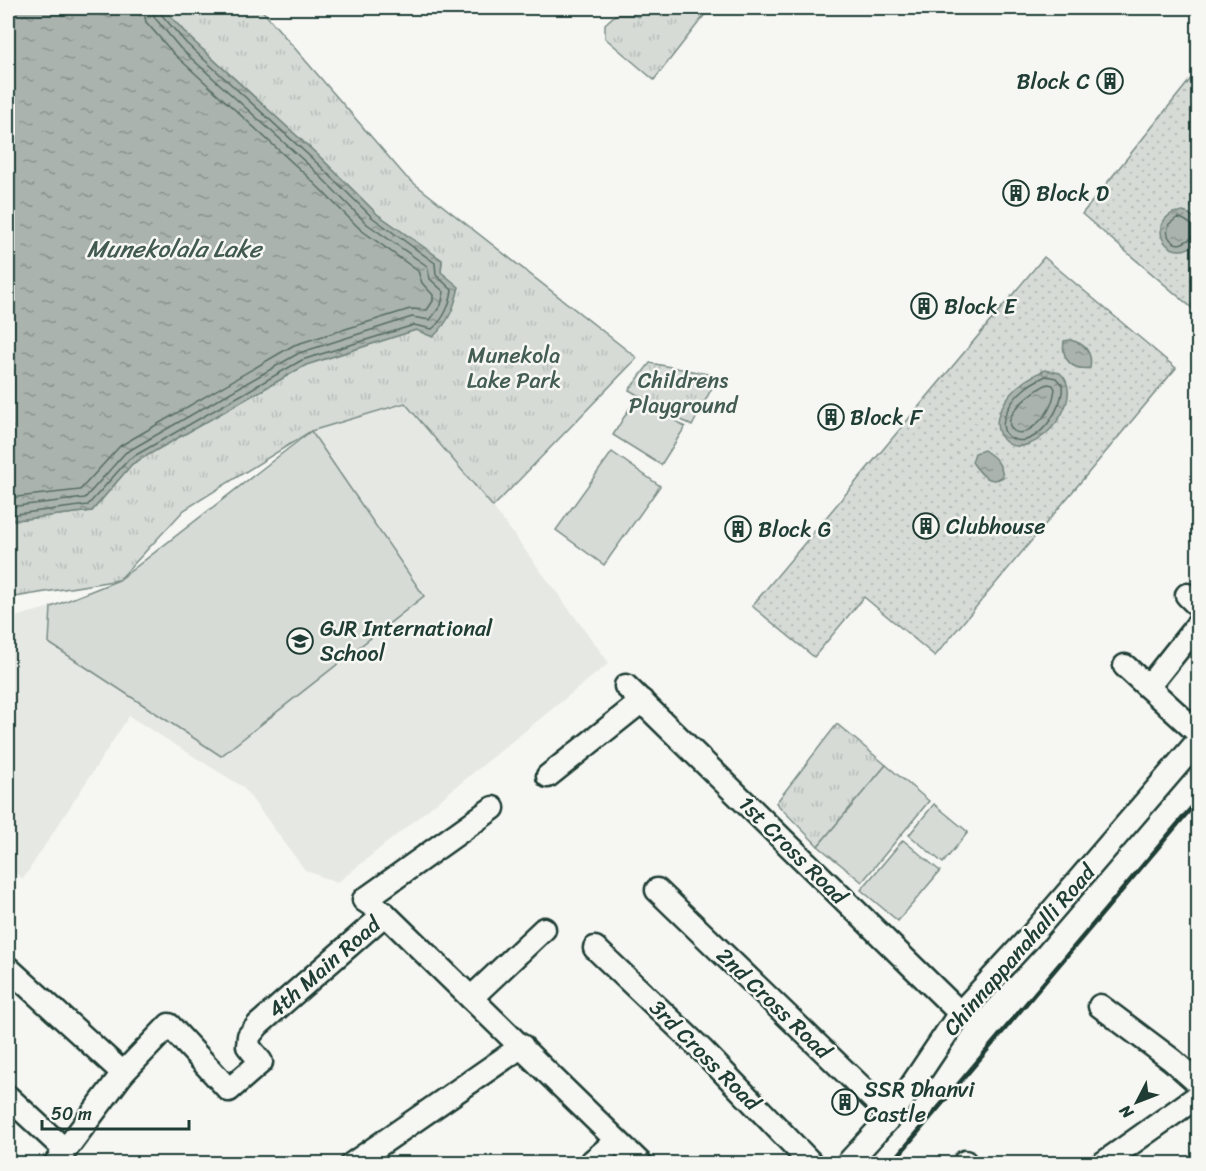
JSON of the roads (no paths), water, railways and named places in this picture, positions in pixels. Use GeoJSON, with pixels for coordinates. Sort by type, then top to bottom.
{"type":"FeatureCollection","features":[{"type":"Feature","properties":{"kind":"street"},"geometry":{"type":"LineString","coordinates":[[1148,687],[1198,624]]}},
{"type":"Feature","properties":{"kind":"street"},"geometry":{"type":"LineString","coordinates":[[1125,666],[1198,733]]}},
{"type":"Feature","properties":{"kind":"street","name":"1st Cross Road"},"geometry":{"type":"LineString","coordinates":[[548,776],[634,693],[960,1013]]}},
{"type":"Feature","properties":{"kind":"street","name":"Chinnappanahalli Road"},"geometry":{"type":"LineString","coordinates":[[847,1164],[891,1116],[960,1013],[1029,938],[1198,741]]}},
{"type":"Feature","properties":{"kind":"street"},"geometry":{"type":"LineString","coordinates":[[385,914],[364,900],[493,808]]}},
{"type":"Feature","properties":{"kind":"street","name":"2nd Cross Road"},"geometry":{"type":"LineString","coordinates":[[657,890],[891,1116]]}},
{"type":"Feature","properties":{"kind":"street","name":"4th Main Road"},"geometry":{"type":"LineString","coordinates":[[123,1073],[169,1025],[229,1090],[261,1062],[248,1046],[249,1036],[258,1025],[385,914],[641,1164]]}},
{"type":"Feature","properties":{"kind":"street"},"geometry":{"type":"LineString","coordinates":[[471,998],[544,929]]}},
{"type":"Feature","properties":{"kind":"street","name":"3rd Cross Road"},"geometry":{"type":"LineString","coordinates":[[595,948],[701,1049],[812,1164]]}},
{"type":"Feature","properties":{"kind":"street"},"geometry":{"type":"LineString","coordinates":[[8,968],[123,1073],[60,1157],[8,1097]]}},
{"type":"Feature","properties":{"kind":"street"},"geometry":{"type":"LineString","coordinates":[[1100,1005],[1172,1060],[1198,1083]]}},
{"type":"Feature","properties":{"kind":"street"},"geometry":{"type":"LineString","coordinates":[[352,1164],[522,1046]]}},
{"type":"Feature","properties":{"kind":"street"},"geometry":{"type":"LineString","coordinates":[[1102,1164],[1198,1096]]}},
{"type":"Feature","properties":{"kind":"street"},"geometry":{"type":"LineString","coordinates":[[589,1164],[616,1141]]}},
{"type":"Feature","properties":{"kind":"water","name":"Munekolala Lake"},"geometry":{"type":"Polygon","coordinates":[[[8,8],[163,8],[190,38],[321,158],[377,214],[442,260],[441,272],[459,287],[453,308],[443,326],[433,337],[416,330],[306,365],[132,464],[92,511],[8,521],[8,8]]]}},
{"type":"Feature","properties":{"kind":"water"},"geometry":{"type":"Polygon","coordinates":[[[1180,212],[1193,218],[1199,231],[1193,244],[1180,250],[1167,244],[1161,231],[1167,218],[1180,212]]]}},
{"type":"Feature","properties":{"kind":"water"},"geometry":{"type":"Polygon","coordinates":[[[1070,340],[1087,349],[1090,368],[1073,366],[1066,358],[1064,341],[1070,340]]]}},
{"type":"Feature","properties":{"kind":"water"},"geometry":{"type":"Polygon","coordinates":[[[1045,370],[1060,373],[1068,386],[1067,400],[1061,416],[1050,430],[1037,440],[1023,446],[1010,445],[1000,435],[997,428],[1001,409],[1019,385],[1045,370]]]}},
{"type":"Feature","properties":{"kind":"water"},"geometry":{"type":"Polygon","coordinates":[[[984,450],[997,461],[1003,477],[989,479],[972,462],[975,453],[984,450]]]}},
{"type":"Feature","properties":{"kind":"railway"},"geometry":{"type":"LineString","coordinates":[[891,1164],[1198,800]]}},
{"type":"Feature","properties":{"kind":"place","name":"Block C"},"geometry":{"type":"Point","coordinates":[1110,81]}},
{"type":"Feature","properties":{"kind":"place","name":"Block D"},"geometry":{"type":"Point","coordinates":[1016,193]}},
{"type":"Feature","properties":{"kind":"place","name":"Block E"},"geometry":{"type":"Point","coordinates":[924,306]}},
{"type":"Feature","properties":{"kind":"place","name":"Block F"},"geometry":{"type":"Point","coordinates":[831,417]}},
{"type":"Feature","properties":{"kind":"place","name":"Clubhouse"},"geometry":{"type":"Point","coordinates":[926,526]}},
{"type":"Feature","properties":{"kind":"place","name":"Block G"},"geometry":{"type":"Point","coordinates":[738,529]}},
{"type":"Feature","properties":{"kind":"place","name":"GJR International School"},"geometry":{"type":"Point","coordinates":[300,641]}},
{"type":"Feature","properties":{"kind":"place","name":"SSR Dhanvi Castle"},"geometry":{"type":"Point","coordinates":[845,1102]}},
{"type":"Feature","properties":{"kind":"park label","name":"Munekola Lake Park"},"geometry":{"type":"Point","coordinates":[514,368]}},
{"type":"Feature","properties":{"kind":"park label","name":"Childrens Playground"},"geometry":{"type":"Point","coordinates":[683,392]}}]}
